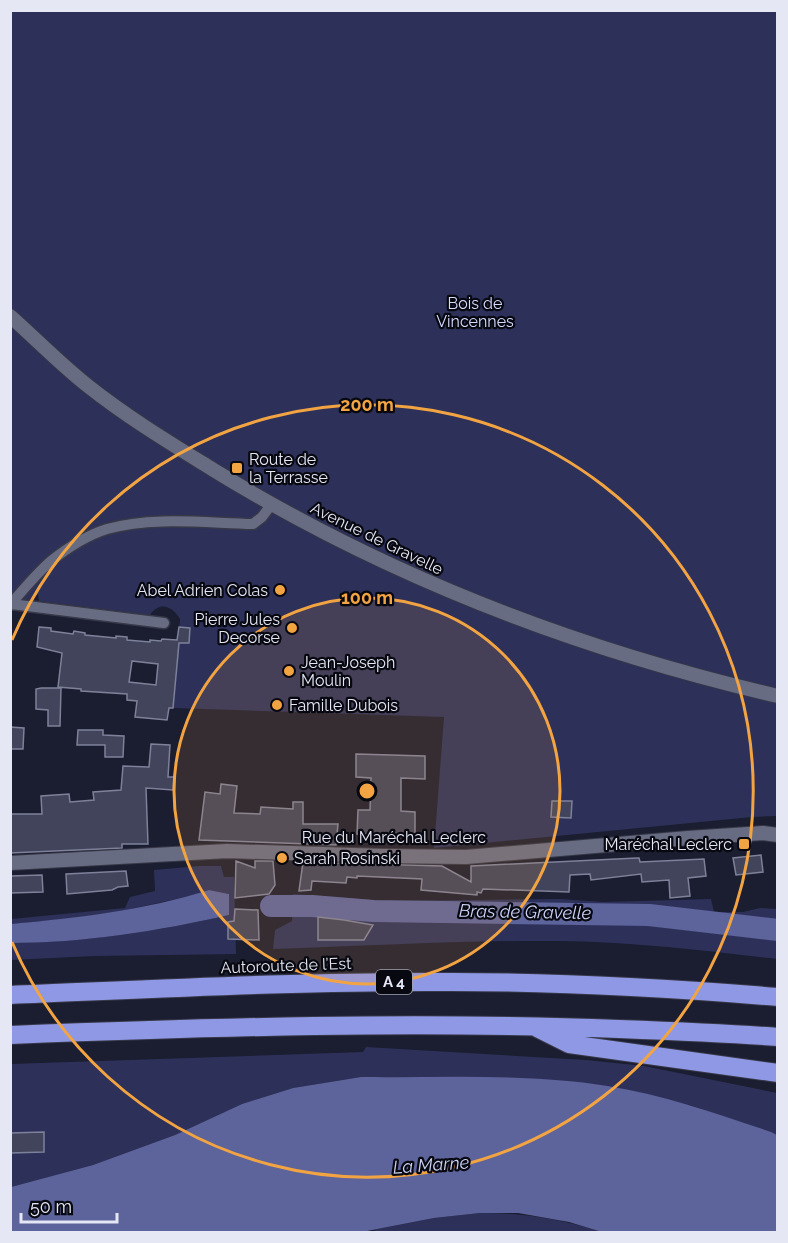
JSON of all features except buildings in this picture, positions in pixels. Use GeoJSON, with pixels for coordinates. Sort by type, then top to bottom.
{"type":"FeatureCollection","features":[{"type":"Feature","properties":{"kind":"highway","name":"Autoroute de l’Est"},"geometry":{"type":"LineString","coordinates":[[10,996],[301,984],[450,982],[586,984],[777,997]]}},
{"type":"Feature","properties":{"kind":"highway"},"geometry":{"type":"LineString","coordinates":[[10,1035],[347,1024],[533,1026],[777,1037]]}},
{"type":"Feature","properties":{"kind":"highway"},"geometry":{"type":"LineString","coordinates":[[533,1026],[568,1044],[777,1072]]}},
{"type":"Feature","properties":{"kind":"street","name":"Avenue de Gravelle"},"geometry":{"type":"LineString","coordinates":[[10,316],[87,386],[168,442],[271,505],[393,567],[506,614],[591,644],[777,696]]}},
{"type":"Feature","properties":{"kind":"street"},"geometry":{"type":"LineString","coordinates":[[11,605],[51,561],[107,529],[143,523],[253,524],[271,505]]}},
{"type":"Feature","properties":{"kind":"street"},"geometry":{"type":"LineString","coordinates":[[11,605],[164,623]]}},
{"type":"Feature","properties":{"kind":"street","name":"Rue du Maréchal Leclerc"},"geometry":{"type":"LineString","coordinates":[[10,863],[227,851],[466,856],[688,838],[763,833],[777,835]]}},
{"type":"Feature","properties":{"kind":"green space","name":"Bois de Vincennes"},"geometry":{"type":"Polygon","coordinates":[[[11,11],[777,11],[777,816],[434,848],[444,717],[173,708],[180,619],[170,608],[158,608],[150,615],[39,601],[38,594],[30,600],[16,599],[11,605],[11,11]]]}},
{"type":"Feature","properties":{"kind":"green space"},"geometry":{"type":"Polygon","coordinates":[[[221,866],[224,877],[234,877],[236,954],[11,960],[11,943],[66,941],[120,935],[229,915],[229,894],[209,890],[121,911],[11,924],[11,919],[125,908],[130,897],[155,891],[154,870],[221,866]]]}},
{"type":"Feature","properties":{"kind":"green space"},"geometry":{"type":"Polygon","coordinates":[[[293,894],[387,901],[560,899],[603,902],[711,899],[714,912],[743,912],[760,908],[777,909],[777,959],[645,945],[564,941],[455,942],[273,949],[275,930],[292,921],[293,894]]]}},
{"type":"Feature","properties":{"kind":"green space"},"geometry":{"type":"Polygon","coordinates":[[[366,1047],[586,1060],[644,1066],[777,1093],[777,1135],[690,1105],[609,1086],[540,1079],[361,1077],[293,1088],[242,1104],[175,1135],[93,1165],[11,1187],[11,1064],[363,1052],[366,1047]]]}},
{"type":"Feature","properties":{"kind":"green space"},"geometry":{"type":"Polygon","coordinates":[[[480,1213],[542,1218],[602,1232],[380,1232],[373,1230],[434,1218],[480,1213]]]}},
{"type":"Feature","properties":{"kind":"water"},"geometry":{"type":"Polygon","coordinates":[[[209,890],[229,894],[229,915],[121,935],[66,941],[11,943],[11,924],[111,912],[160,903],[209,890]]]}},
{"type":"Feature","properties":{"kind":"water","name":"La Marne"},"geometry":{"type":"Polygon","coordinates":[[[361,1077],[547,1079],[608,1086],[670,1100],[771,1132],[777,1135],[777,1232],[602,1232],[569,1222],[518,1213],[480,1213],[434,1218],[362,1232],[11,1232],[11,1187],[93,1165],[175,1135],[242,1104],[293,1088],[361,1077]]]}},
{"type":"Feature","properties":{"kind":"waterway","name":"Bras de Gravelle"},"geometry":{"type":"LineString","coordinates":[[271,906],[312,906],[373,911],[649,915],[778,930]]}},
{"type":"Feature","properties":{"kind":"place","name":"Route de la Terrasse"},"geometry":{"type":"Point","coordinates":[237,468]}},
{"type":"Feature","properties":{"kind":"place","name":"Abel Adrien Colas"},"geometry":{"type":"Point","coordinates":[280,590]}},
{"type":"Feature","properties":{"kind":"place","name":"Pierre Jules Decorse"},"geometry":{"type":"Point","coordinates":[292,628]}},
{"type":"Feature","properties":{"kind":"place","name":"Jean-Joseph Moulin"},"geometry":{"type":"Point","coordinates":[289,671]}},
{"type":"Feature","properties":{"kind":"place","name":"Famille Dubois"},"geometry":{"type":"Point","coordinates":[277,705]}},
{"type":"Feature","properties":{"kind":"place","name":"Maréchal Leclerc"},"geometry":{"type":"Point","coordinates":[744,844]}},
{"type":"Feature","properties":{"kind":"place","name":"Sarah Rosinski"},"geometry":{"type":"Point","coordinates":[282,858]}}]}
